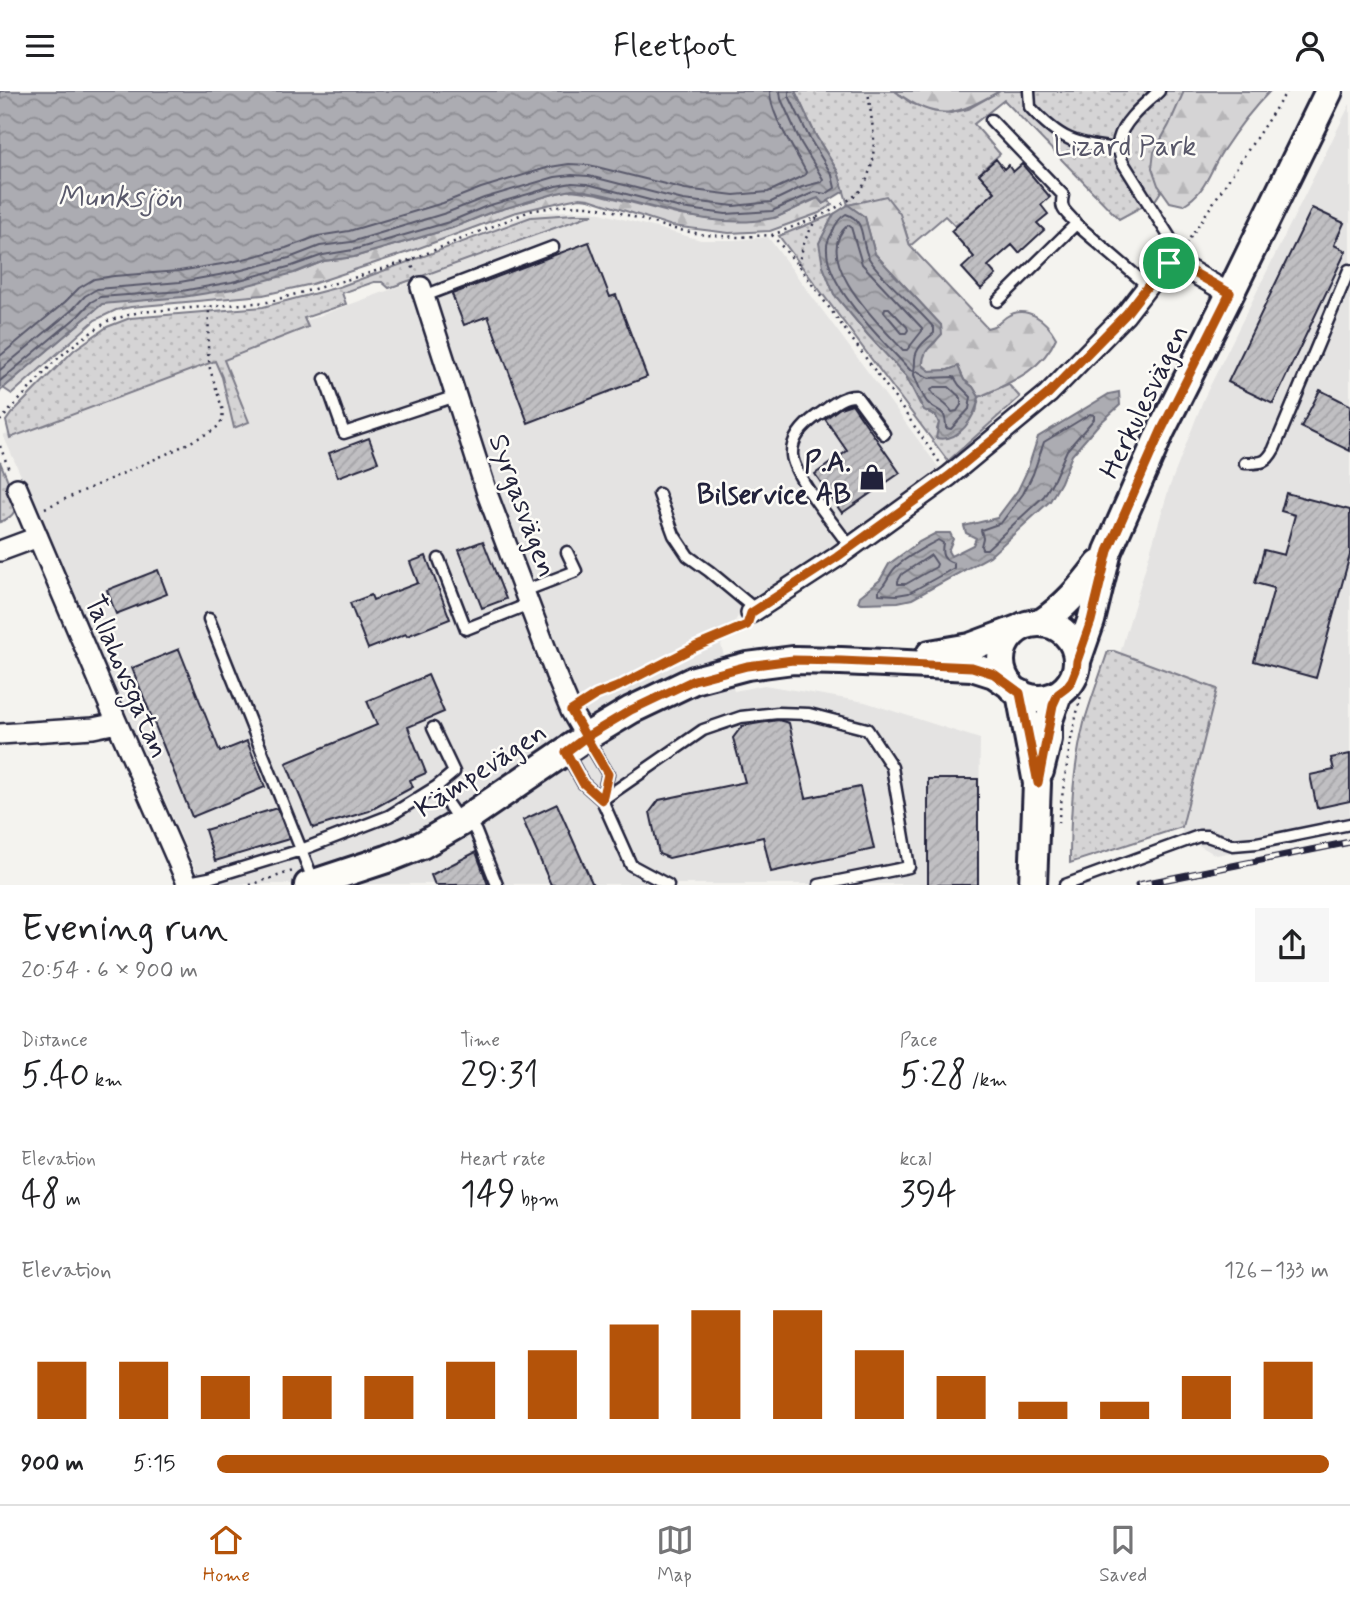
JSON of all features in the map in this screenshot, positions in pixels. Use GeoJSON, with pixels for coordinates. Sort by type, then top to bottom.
{"type":"FeatureCollection","features":[{"type":"Feature","properties":{"kind":"main road","name":"Herkulesvägen"},"geometry":{"type":"LineString","coordinates":[[1081,670],[1108,551],[1161,431],[1329,91]]}},
{"type":"Feature","properties":{"kind":"main road","name":"Herkulesvägen"},"geometry":{"type":"LineString","coordinates":[[1030,626],[1054,614],[1081,589],[1108,551]]}},
{"type":"Feature","properties":{"kind":"main road"},"geometry":{"type":"LineString","coordinates":[[1052,625],[1070,639],[1081,670],[1076,670],[1066,688],[1058,694],[1037,698],[1026,696],[1015,689],[1003,674],[1003,649],[1009,638],[1030,626],[1052,625]]}},
{"type":"Feature","properties":{"kind":"main road","name":"Kämpevägen"},"geometry":{"type":"LineString","coordinates":[[841,661],[940,653],[970,647],[1030,626]]}},
{"type":"Feature","properties":{"kind":"main road","name":"Kämpevägen"},"geometry":{"type":"LineString","coordinates":[[310,878],[387,859],[410,849],[464,820],[631,710],[694,680],[747,666],[793,660],[841,661],[972,667],[994,674],[1015,689]]}},
{"type":"Feature","properties":{"kind":"main road"},"geometry":{"type":"LineString","coordinates":[[1015,689],[1038,783]]}},
{"type":"Feature","properties":{"kind":"main road"},"geometry":{"type":"LineString","coordinates":[[1033,882],[1038,783],[1048,739],[1048,723],[1058,694]]}},
{"type":"Feature","properties":{"kind":"street"},"geometry":{"type":"LineString","coordinates":[[754,612],[949,476],[1048,394],[1126,314],[1161,269],[1169,263],[1175,262],[1230,293]]}},
{"type":"Feature","properties":{"kind":"street","name":"Syrgasvägen"},"geometry":{"type":"LineString","coordinates":[[423,291],[488,496],[571,711],[576,745]]}},
{"type":"Feature","properties":{"kind":"street","name":"Tallahovsgatan"},"geometry":{"type":"LineString","coordinates":[[17,488],[188,883]]}},
{"type":"Feature","properties":{"kind":"street"},"geometry":{"type":"LineString","coordinates":[[0,551],[38,537]]}},
{"type":"Feature","properties":{"kind":"street"},"geometry":{"type":"LineString","coordinates":[[0,734],[93,728],[117,723]]}},
{"type":"Feature","properties":{"kind":"lane"},"geometry":{"type":"LineString","coordinates":[[1029,91],[1030,107],[1055,132],[1078,143],[1119,149]]}},
{"type":"Feature","properties":{"kind":"lane"},"geometry":{"type":"LineString","coordinates":[[1159,91],[1126,123],[1119,139],[1119,149],[1122,161],[1172,241],[1175,262]]}},
{"type":"Feature","properties":{"kind":"lane"},"geometry":{"type":"LineString","coordinates":[[991,120],[1063,195],[1063,210],[1076,225],[1148,286]]}},
{"type":"Feature","properties":{"kind":"lane"},"geometry":{"type":"LineString","coordinates":[[998,300],[1076,225]]}},
{"type":"Feature","properties":{"kind":"lane"},"geometry":{"type":"LineString","coordinates":[[423,291],[553,247]]}},
{"type":"Feature","properties":{"kind":"lane"},"geometry":{"type":"LineString","coordinates":[[1245,463],[1261,463],[1268,459],[1274,449],[1349,270]]}},
{"type":"Feature","properties":{"kind":"lane"},"geometry":{"type":"LineString","coordinates":[[326,379],[344,433],[456,396]]}},
{"type":"Feature","properties":{"kind":"lane"},"geometry":{"type":"LineString","coordinates":[[850,547],[794,465],[792,452],[796,437],[808,422],[847,396],[856,396],[884,434]]}},
{"type":"Feature","properties":{"kind":"lane"},"geometry":{"type":"LineString","coordinates":[[659,494],[674,535],[688,556],[709,571],[754,612]]}},
{"type":"Feature","properties":{"kind":"lane"},"geometry":{"type":"LineString","coordinates":[[439,559],[466,629],[576,571],[567,552]]}},
{"type":"Feature","properties":{"kind":"lane"},"geometry":{"type":"LineString","coordinates":[[209,619],[310,878]]}},
{"type":"Feature","properties":{"kind":"lane"},"geometry":{"type":"LineString","coordinates":[[602,800],[703,730],[741,717],[778,713],[809,714],[867,729],[892,767],[909,866],[819,884]]}},
{"type":"Feature","properties":{"kind":"lane"},"geometry":{"type":"LineString","coordinates":[[188,883],[301,850],[389,816],[436,787],[454,772],[433,727]]}},
{"type":"Feature","properties":{"kind":"lane"},"geometry":{"type":"LineString","coordinates":[[576,745],[583,783],[602,800],[631,865],[668,884]]}},
{"type":"Feature","properties":{"kind":"lane"},"geometry":{"type":"LineString","coordinates":[[576,745],[608,774],[602,800]]}},
{"type":"Feature","properties":{"kind":"lane"},"geometry":{"type":"LineString","coordinates":[[436,787],[476,832],[497,884]]}},
{"type":"Feature","properties":{"kind":"lane"},"geometry":{"type":"LineString","coordinates":[[1065,884],[1199,836],[1233,845],[1257,843],[1350,824]]}},
{"type":"Feature","properties":{"kind":"path"},"geometry":{"type":"LineString","coordinates":[[829,212],[862,190],[873,161],[873,120],[868,91]]}},
{"type":"Feature","properties":{"kind":"path"},"geometry":{"type":"LineString","coordinates":[[1175,262],[1287,91]]}},
{"type":"Feature","properties":{"kind":"path"},"geometry":{"type":"LineString","coordinates":[[798,265],[805,240],[817,217]]}},
{"type":"Feature","properties":{"kind":"path"},"geometry":{"type":"LineString","coordinates":[[772,235],[798,265],[949,476]]}},
{"type":"Feature","properties":{"kind":"path"},"geometry":{"type":"LineString","coordinates":[[0,421],[55,361],[108,321],[139,312],[209,306],[208,351],[210,369],[223,411],[220,424],[214,430],[173,451],[29,516]]}},
{"type":"Feature","properties":{"kind":"path"},"geometry":{"type":"LineString","coordinates":[[0,446],[17,488]]}},
{"type":"Feature","properties":{"kind":"path"},"geometry":{"type":"LineString","coordinates":[[571,711],[596,695],[747,625],[754,612]]}},
{"type":"Feature","properties":{"kind":"path"},"geometry":{"type":"LineString","coordinates":[[1057,828],[1081,670]]}},
{"type":"Feature","properties":{"kind":"path"},"geometry":{"type":"LineString","coordinates":[[250,884],[310,878]]}},
{"type":"Feature","properties":{"kind":"shaded area"},"geometry":{"type":"Polygon","coordinates":[[[1350,104],[1350,832],[1216,855],[1181,835],[1214,691],[1116,667],[1169,488],[1204,398],[1350,104]]]}},
{"type":"Feature","properties":{"kind":"shaded area"},"geometry":{"type":"Polygon","coordinates":[[[593,211],[701,240],[768,237],[939,468],[833,549],[741,611],[721,645],[734,691],[764,685],[865,702],[980,739],[978,884],[202,884],[3,435],[422,278],[415,261],[531,213],[593,211]]]}},
{"type":"Feature","properties":{"kind":"green space","name":"Lizard Park"},"geometry":{"type":"Polygon","coordinates":[[[795,91],[895,91],[911,103],[933,111],[951,113],[968,109],[989,97],[987,91],[1226,91],[1156,199],[1119,219],[1004,100],[974,124],[1000,154],[983,169],[999,188],[955,226],[945,216],[910,246],[904,226],[886,197],[848,205],[838,172],[816,136],[795,91]]]}},
{"type":"Feature","properties":{"kind":"green space"},"geometry":{"type":"Polygon","coordinates":[[[895,91],[1000,91],[959,110],[936,112],[895,91]]]}},
{"type":"Feature","properties":{"kind":"green space"},"geometry":{"type":"Polygon","coordinates":[[[1184,91],[1270,91],[1233,136],[1202,188],[1183,205],[1170,202],[1158,185],[1152,168],[1154,152],[1184,91]]]}},
{"type":"Feature","properties":{"kind":"green space"},"geometry":{"type":"Polygon","coordinates":[[[572,190],[680,215],[726,221],[775,218],[818,198],[823,204],[829,201],[832,205],[819,213],[770,231],[729,233],[672,226],[589,199],[569,200],[513,213],[312,284],[263,295],[116,310],[95,320],[12,394],[3,388],[102,304],[294,273],[324,261],[354,257],[452,228],[489,213],[572,190]]]}},
{"type":"Feature","properties":{"kind":"green space"},"geometry":{"type":"Polygon","coordinates":[[[886,196],[900,214],[910,246],[987,328],[1021,312],[1035,316],[1047,326],[1056,338],[1042,359],[1024,375],[979,397],[973,387],[964,380],[958,367],[930,371],[923,365],[925,352],[936,342],[941,325],[875,254],[865,217],[848,205],[886,196]]]}},
{"type":"Feature","properties":{"kind":"green space"},"geometry":{"type":"Polygon","coordinates":[[[593,214],[389,288],[382,282],[374,282],[342,293],[346,304],[304,318],[308,327],[224,360],[249,422],[234,428],[222,377],[215,361],[10,438],[6,421],[11,414],[74,350],[107,327],[130,318],[263,307],[339,287],[531,217],[593,214]]]}},
{"type":"Feature","properties":{"kind":"green space"},"geometry":{"type":"Polygon","coordinates":[[[834,214],[827,228],[823,266],[834,294],[906,376],[920,404],[936,416],[939,423],[937,429],[976,412],[979,397],[1008,384],[1020,397],[948,461],[779,236],[834,214]]]}},
{"type":"Feature","properties":{"kind":"green space"},"geometry":{"type":"Polygon","coordinates":[[[0,462],[15,507],[8,519],[0,522],[0,462]]]}},
{"type":"Feature","properties":{"kind":"green space"},"geometry":{"type":"Polygon","coordinates":[[[1108,651],[1217,689],[1182,827],[1070,863],[1073,792],[1080,740],[1108,651]]]}},
{"type":"Feature","properties":{"kind":"water","name":"Munksjön"},"geometry":{"type":"Polygon","coordinates":[[[0,91],[795,91],[816,136],[838,172],[844,191],[823,204],[818,198],[779,216],[750,221],[702,219],[586,191],[557,193],[489,213],[452,228],[354,257],[324,261],[294,273],[233,289],[183,297],[102,304],[0,391],[0,91]]]}},
{"type":"Feature","properties":{"kind":"water"},"geometry":{"type":"Polygon","coordinates":[[[848,205],[865,217],[875,254],[941,325],[942,334],[926,352],[923,366],[930,371],[948,370],[958,366],[964,380],[973,387],[979,397],[970,420],[952,437],[936,438],[939,423],[936,416],[924,410],[906,376],[834,294],[823,266],[819,243],[834,214],[848,205]]]}},
{"type":"Feature","properties":{"kind":"water"},"geometry":{"type":"Polygon","coordinates":[[[1119,392],[1120,405],[1072,455],[1050,501],[990,556],[912,599],[898,602],[858,602],[860,596],[880,580],[889,564],[936,533],[950,533],[953,539],[948,551],[951,556],[973,545],[976,538],[966,533],[964,526],[997,518],[1018,490],[1038,437],[1109,394],[1119,392]]]}},
{"type":"Feature","properties":{"kind":"building"},"geometry":{"type":"Polygon","coordinates":[[[996,159],[1004,169],[1008,165],[1013,172],[1022,164],[1050,197],[1041,205],[1048,214],[1037,223],[1044,230],[1019,253],[1012,245],[988,266],[996,275],[981,289],[962,268],[974,257],[951,231],[995,192],[979,174],[996,159]]]}},
{"type":"Feature","properties":{"kind":"building"},"geometry":{"type":"Polygon","coordinates":[[[1312,208],[1344,223],[1334,245],[1346,251],[1273,404],[1228,382],[1312,208]]]}},
{"type":"Feature","properties":{"kind":"building"},"geometry":{"type":"Polygon","coordinates":[[[589,242],[610,297],[616,295],[647,377],[528,423],[488,316],[464,325],[452,294],[589,242]]]}},
{"type":"Feature","properties":{"kind":"building"},"geometry":{"type":"Polygon","coordinates":[[[1320,390],[1350,405],[1350,451],[1301,427],[1320,390]]]}},
{"type":"Feature","properties":{"kind":"building"},"geometry":{"type":"Polygon","coordinates":[[[852,404],[900,473],[842,513],[815,474],[847,451],[825,419],[840,408],[852,404]]]}},
{"type":"Feature","properties":{"kind":"building"},"geometry":{"type":"Polygon","coordinates":[[[369,438],[378,462],[338,477],[329,453],[369,438]]]}},
{"type":"Feature","properties":{"kind":"building"},"geometry":{"type":"Polygon","coordinates":[[[1286,493],[1350,510],[1350,555],[1316,678],[1254,661],[1274,588],[1255,583],[1264,550],[1284,555],[1295,515],[1281,511],[1286,493]]]}},
{"type":"Feature","properties":{"kind":"building"},"geometry":{"type":"Polygon","coordinates":[[[483,541],[506,599],[482,608],[459,550],[483,541]]]}},
{"type":"Feature","properties":{"kind":"building"},"geometry":{"type":"Polygon","coordinates":[[[426,556],[450,619],[368,649],[350,603],[371,595],[373,600],[418,583],[410,562],[426,556]]]}},
{"type":"Feature","properties":{"kind":"building"},"geometry":{"type":"Polygon","coordinates":[[[158,570],[167,594],[116,614],[107,590],[158,570]]]}},
{"type":"Feature","properties":{"kind":"building"},"geometry":{"type":"Polygon","coordinates":[[[179,649],[220,752],[247,741],[265,787],[192,817],[132,668],[179,649]]]}},
{"type":"Feature","properties":{"kind":"building"},"geometry":{"type":"Polygon","coordinates":[[[428,675],[444,712],[408,727],[426,773],[410,780],[413,787],[369,811],[313,828],[286,763],[377,725],[367,701],[428,675]]]}},
{"type":"Feature","properties":{"kind":"building"},"geometry":{"type":"Polygon","coordinates":[[[778,720],[789,723],[806,798],[860,787],[874,849],[771,872],[763,837],[669,858],[659,854],[650,812],[659,800],[745,782],[733,738],[742,726],[778,720]]]}},
{"type":"Feature","properties":{"kind":"building"},"geometry":{"type":"Polygon","coordinates":[[[1350,754],[1350,801],[1317,808],[1310,775],[1334,770],[1331,758],[1350,754]]]}},
{"type":"Feature","properties":{"kind":"building"},"geometry":{"type":"Polygon","coordinates":[[[928,779],[978,779],[978,885],[928,885],[928,779]]]}},
{"type":"Feature","properties":{"kind":"building"},"geometry":{"type":"Polygon","coordinates":[[[557,804],[593,885],[551,885],[523,820],[557,804]]]}},
{"type":"Feature","properties":{"kind":"building"},"geometry":{"type":"Polygon","coordinates":[[[277,808],[289,839],[215,861],[205,830],[277,808]]]}},
{"type":"Feature","properties":{"kind":"building"},"geometry":{"type":"Polygon","coordinates":[[[476,852],[488,885],[435,885],[431,875],[476,852]]]}},
{"type":"Feature","properties":{"kind":"railway"},"geometry":{"type":"LineString","coordinates":[[1138,885],[1350,842]]}},
{"type":"Feature","properties":{"kind":"place","name":"P.A. Bilservice AB"},"geometry":{"type":"Point","coordinates":[872,477]}},
{"type":"Feature","properties":{"kind":"route"},"geometry":{"type":"LineString","coordinates":[[1169,263],[1161,269],[1126,314],[1048,394],[949,476],[837,557],[751,613],[747,625],[596,695],[571,711],[586,737],[566,752],[583,783],[602,800],[608,774],[586,737],[631,710],[694,680],[747,666],[793,660],[972,667],[994,674],[1020,693],[1038,783],[1053,705],[1058,694],[1072,680],[1076,670],[1108,551],[1161,431],[1230,293],[1175,262],[1169,263]]}}]}
